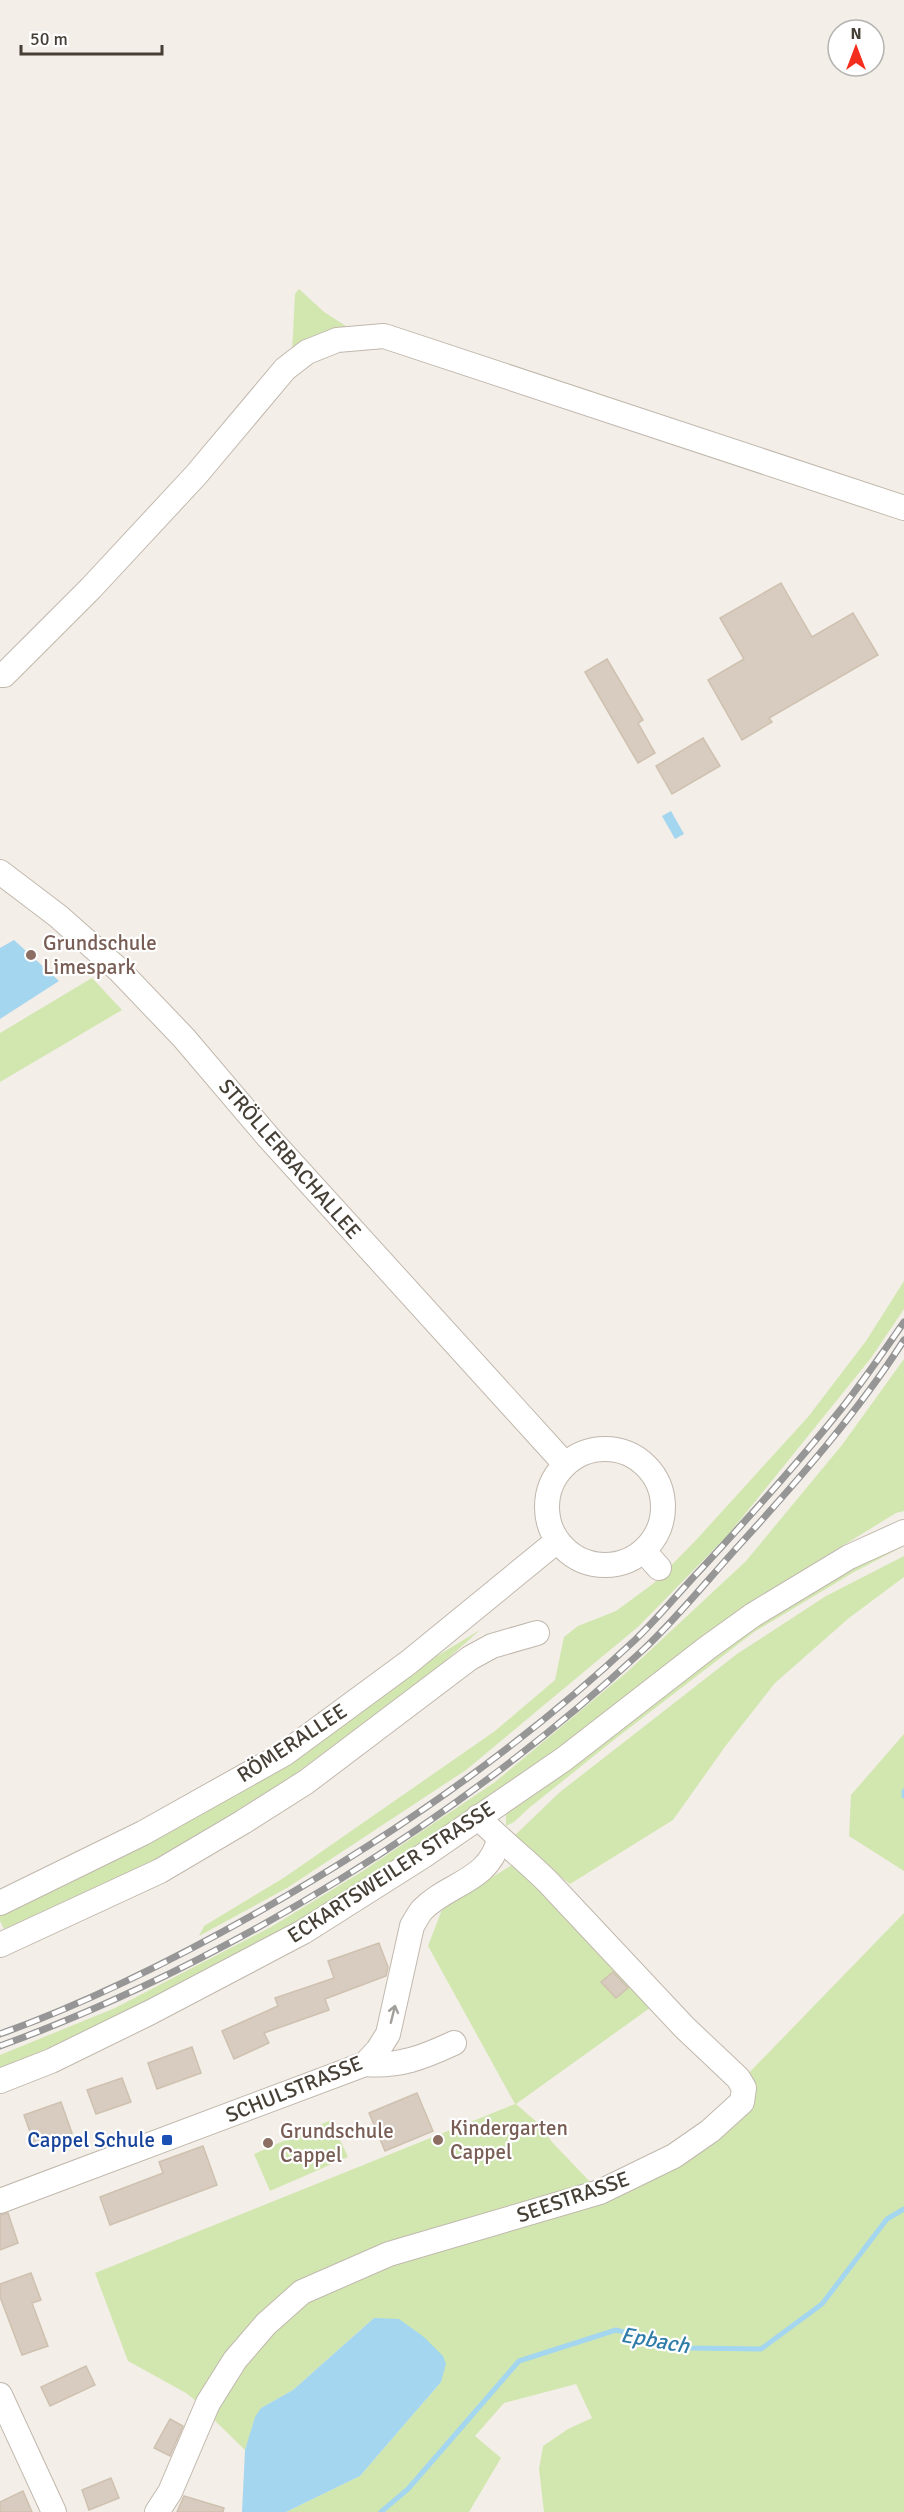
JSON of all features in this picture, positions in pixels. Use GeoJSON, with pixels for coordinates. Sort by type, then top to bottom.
{"type":"FeatureCollection","features":[{"type":"Feature","properties":{"kind":"street"},"geometry":{"type":"LineString","coordinates":[[0,675],[4,675],[91,588],[196,475],[285,369],[307,352],[337,340],[384,336],[904,508]]}},
{"type":"Feature","properties":{"kind":"street","name":"STRÖLLERBACHALLEE"},"geometry":{"type":"LineString","coordinates":[[0,872],[84,939],[119,970],[160,1012],[269,1138],[565,1464]]}},
{"type":"Feature","properties":{"kind":"street"},"geometry":{"type":"LineString","coordinates":[[611,1448],[630,1453],[646,1464],[658,1480],[664,1498],[663,1518],[651,1559],[608,1566],[588,1563],[571,1555],[557,1540],[549,1524],[546,1507],[549,1489],[565,1464],[591,1450],[611,1448]]}},
{"type":"Feature","properties":{"kind":"street","name":"ECKARTSWEILER STRASSE"},"geometry":{"type":"LineString","coordinates":[[0,2081],[51,2061],[152,2012],[303,1932],[423,1856],[564,1759],[706,1648],[753,1615],[849,1557],[904,1532]]}},
{"type":"Feature","properties":{"kind":"street","name":"RÖMERALLEE"},"geometry":{"type":"LineString","coordinates":[[0,1904],[143,1833],[284,1754],[409,1662],[557,1540]]}},
{"type":"Feature","properties":{"kind":"street"},"geometry":{"type":"LineString","coordinates":[[0,1945],[160,1871],[306,1782],[470,1659],[492,1646],[537,1633]]}},
{"type":"Feature","properties":{"kind":"street","name":"SEESTRASSE"},"geometry":{"type":"LineString","coordinates":[[157,2512],[170,2492],[208,2403],[235,2360],[266,2324],[302,2292],[389,2254],[600,2192],[674,2156],[710,2131],[742,2102],[744,2088],[738,2078],[684,2027],[548,1882],[525,1859],[499,1839],[478,1817]]}},
{"type":"Feature","properties":{"kind":"street","name":"SCHULSTRASSE"},"geometry":{"type":"LineString","coordinates":[[0,2201],[365,2064],[388,2034],[412,1926],[421,1911],[483,1870],[496,1852],[499,1839]]}},
{"type":"Feature","properties":{"kind":"street"},"geometry":{"type":"LineString","coordinates":[[365,2064],[397,2065],[422,2058],[454,2043]]}},
{"type":"Feature","properties":{"kind":"street"},"geometry":{"type":"LineString","coordinates":[[2,2403],[54,2512]]}},
{"type":"Feature","properties":{"kind":"green space"},"geometry":{"type":"Polygon","coordinates":[[[299,289],[324,312],[349,328],[292,352],[295,294],[299,289]]]}},
{"type":"Feature","properties":{"kind":"green space"},"geometry":{"type":"Polygon","coordinates":[[[92,978],[122,1010],[0,1082],[0,1033],[92,978]]]}},
{"type":"Feature","properties":{"kind":"green space"},"geometry":{"type":"Polygon","coordinates":[[[904,1281],[904,1309],[871,1358],[728,1535],[639,1626],[466,1770],[287,1888],[199,1936],[204,1926],[285,1877],[495,1731],[555,1680],[564,1637],[578,1626],[616,1611],[654,1583],[697,1539],[808,1417],[866,1341],[904,1281]]]}},
{"type":"Feature","properties":{"kind":"green space"},"geometry":{"type":"Polygon","coordinates":[[[904,1359],[904,1511],[896,1513],[782,1583],[701,1641],[511,1788],[402,1858],[271,1937],[124,2015],[0,2069],[0,2055],[115,2008],[271,1927],[363,1871],[495,1782],[627,1672],[746,1561],[842,1445],[904,1359]]]}},
{"type":"Feature","properties":{"kind":"green space"},"geometry":{"type":"Polygon","coordinates":[[[904,1539],[904,1546],[854,1572],[754,1632],[506,1826],[506,1815],[519,1800],[728,1639],[904,1539]]]}},
{"type":"Feature","properties":{"kind":"green space"},"geometry":{"type":"Polygon","coordinates":[[[904,1556],[904,1577],[849,1618],[775,1683],[727,1744],[673,1820],[570,1884],[511,1839],[560,1792],[737,1654],[826,1596],[904,1556]]]}},
{"type":"Feature","properties":{"kind":"green space"},"geometry":{"type":"Polygon","coordinates":[[[480,1630],[444,1662],[294,1775],[169,1853],[4,1929],[0,1921],[0,1911],[480,1630]]]}},
{"type":"Feature","properties":{"kind":"green space"},"geometry":{"type":"Polygon","coordinates":[[[904,1734],[904,1871],[849,1836],[851,1795],[904,1734]]]}},
{"type":"Feature","properties":{"kind":"green space"},"geometry":{"type":"Polygon","coordinates":[[[522,1859],[661,2000],[516,2104],[539,2124],[552,2142],[594,2186],[334,2273],[201,2405],[186,2393],[128,2361],[95,2273],[515,2104],[428,1946],[443,1907],[522,1859]]]}},
{"type":"Feature","properties":{"kind":"green space"},"geometry":{"type":"Polygon","coordinates":[[[904,1913],[904,2512],[544,2512],[539,2469],[543,2446],[568,2429],[592,2418],[576,2384],[504,2403],[475,2436],[501,2458],[469,2512],[286,2512],[360,2476],[441,2382],[374,2318],[293,2390],[261,2408],[245,2450],[207,2413],[238,2362],[305,2296],[693,2151],[744,2078],[904,1913]]]}},
{"type":"Feature","properties":{"kind":"green space"},"geometry":{"type":"Polygon","coordinates":[[[331,2120],[348,2157],[270,2191],[254,2154],[331,2120]]]}},
{"type":"Feature","properties":{"kind":"water"},"geometry":{"type":"Polygon","coordinates":[[[671,811],[684,834],[675,839],[662,816],[671,811]]]}},
{"type":"Feature","properties":{"kind":"water"},"geometry":{"type":"Polygon","coordinates":[[[14,940],[59,981],[0,1019],[0,948],[14,940]]]}},
{"type":"Feature","properties":{"kind":"water"},"geometry":{"type":"Polygon","coordinates":[[[374,2318],[399,2319],[424,2337],[443,2356],[446,2364],[441,2382],[360,2476],[286,2512],[242,2512],[245,2450],[255,2417],[261,2408],[293,2390],[374,2318]]]}},
{"type":"Feature","properties":{"kind":"building"},"geometry":{"type":"Polygon","coordinates":[[[781,583],[812,637],[853,613],[878,655],[769,718],[772,722],[742,740],[708,680],[744,659],[720,618],[781,583]]]}},
{"type":"Feature","properties":{"kind":"building"},"geometry":{"type":"Polygon","coordinates":[[[607,659],[643,720],[638,723],[655,753],[638,763],[585,672],[607,659]]]}},
{"type":"Feature","properties":{"kind":"building"},"geometry":{"type":"Polygon","coordinates":[[[703,738],[720,766],[672,794],[656,766],[703,738]]]}},
{"type":"Feature","properties":{"kind":"building"},"geometry":{"type":"Polygon","coordinates":[[[379,1943],[388,1967],[386,1976],[325,1999],[329,2010],[264,2033],[269,2043],[234,2059],[222,2031],[278,2006],[275,1998],[334,1978],[328,1961],[379,1943]]]}},
{"type":"Feature","properties":{"kind":"building"},"geometry":{"type":"Polygon","coordinates":[[[613,1972],[628,1988],[616,1998],[601,1982],[613,1972]]]}},
{"type":"Feature","properties":{"kind":"building"},"geometry":{"type":"Polygon","coordinates":[[[192,2047],[201,2073],[157,2089],[148,2063],[192,2047]]]}},
{"type":"Feature","properties":{"kind":"building"},"geometry":{"type":"Polygon","coordinates":[[[122,2078],[131,2102],[96,2114],[87,2090],[122,2078]]]}},
{"type":"Feature","properties":{"kind":"building"},"geometry":{"type":"Polygon","coordinates":[[[417,2093],[433,2131],[385,2151],[369,2113],[417,2093]]]}},
{"type":"Feature","properties":{"kind":"building"},"geometry":{"type":"Polygon","coordinates":[[[61,2102],[72,2133],[35,2146],[24,2115],[61,2102]]]}},
{"type":"Feature","properties":{"kind":"building"},"geometry":{"type":"Polygon","coordinates":[[[203,2146],[217,2185],[110,2225],[100,2197],[163,2173],[159,2162],[203,2146]]]}},
{"type":"Feature","properties":{"kind":"building"},"geometry":{"type":"Polygon","coordinates":[[[8,2213],[18,2243],[0,2250],[0,2215],[8,2213]]]}},
{"type":"Feature","properties":{"kind":"building"},"geometry":{"type":"Polygon","coordinates":[[[31,2273],[41,2300],[32,2303],[48,2346],[22,2355],[0,2297],[0,2284],[31,2273]]]}},
{"type":"Feature","properties":{"kind":"building"},"geometry":{"type":"Polygon","coordinates":[[[86,2366],[95,2385],[50,2406],[41,2387],[86,2366]]]}},
{"type":"Feature","properties":{"kind":"building"},"geometry":{"type":"Polygon","coordinates":[[[170,2419],[183,2426],[170,2456],[154,2448],[170,2419]]]}},
{"type":"Feature","properties":{"kind":"building"},"geometry":{"type":"Polygon","coordinates":[[[111,2478],[119,2498],[89,2510],[82,2490],[111,2478]]]}},
{"type":"Feature","properties":{"kind":"building"},"geometry":{"type":"Polygon","coordinates":[[[23,2491],[32,2512],[0,2512],[0,2502],[23,2491]]]}},
{"type":"Feature","properties":{"kind":"building"},"geometry":{"type":"Polygon","coordinates":[[[184,2496],[224,2508],[223,2512],[177,2512],[184,2496]]]}},
{"type":"Feature","properties":{"kind":"waterway","name":"Epbach"},"geometry":{"type":"LineString","coordinates":[[904,1791],[904,1796]]}},
{"type":"Feature","properties":{"kind":"waterway","name":"Epbach"},"geometry":{"type":"LineString","coordinates":[[381,2512],[408,2489],[519,2361],[616,2330],[690,2348],[761,2349],[822,2304],[887,2219],[904,2209]]}},
{"type":"Feature","properties":{"kind":"railway"},"geometry":{"type":"LineString","coordinates":[[0,2034],[67,2008],[133,1978],[197,1946],[310,1882],[408,1820],[548,1716],[653,1622],[808,1449],[850,1397],[904,1322]]}},
{"type":"Feature","properties":{"kind":"railway"},"geometry":{"type":"LineString","coordinates":[[0,2046],[86,2012],[172,1972],[257,1928],[341,1879],[422,1826],[500,1769],[575,1710],[670,1623],[828,1444],[904,1340]]}},
{"type":"Feature","properties":{"kind":"place","name":"Grundschule Limespark"},"geometry":{"type":"Point","coordinates":[31,955]}},
{"type":"Feature","properties":{"kind":"place","name":"Cappel Schule"},"geometry":{"type":"Point","coordinates":[167,2140]}},
{"type":"Feature","properties":{"kind":"place","name":"Kindergarten Cappel"},"geometry":{"type":"Point","coordinates":[438,2140]}},
{"type":"Feature","properties":{"kind":"place","name":"Grundschule Cappel"},"geometry":{"type":"Point","coordinates":[268,2143]}}]}
